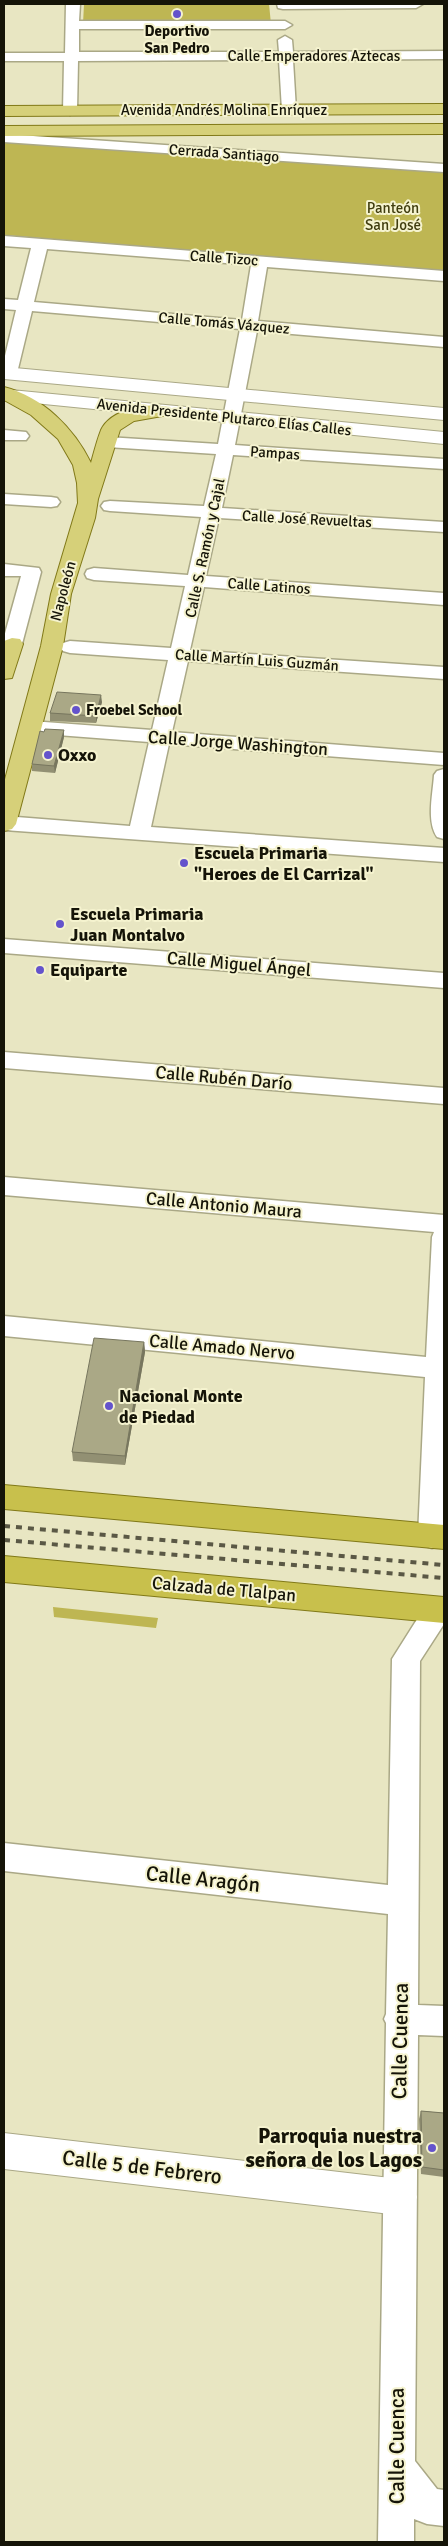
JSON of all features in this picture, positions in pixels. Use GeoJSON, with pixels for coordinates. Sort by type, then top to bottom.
{"type":"FeatureCollection","features":[{"type":"Feature","properties":{"kind":"highway"},"geometry":{"type":"LineString","coordinates":[[4,1497],[438,1537]]}},
{"type":"Feature","properties":{"kind":"highway","name":"Calzada de Tlalpan"},"geometry":{"type":"LineString","coordinates":[[4,1569],[441,1610]]}},
{"type":"Feature","properties":{"kind":"main road","name":"Avenida Andrés Molina Enríquez"},"geometry":{"type":"LineString","coordinates":[[4,111],[444,109]]}},
{"type":"Feature","properties":{"kind":"main road","name":"Avenida Andrés Molina Enríquez"},"geometry":{"type":"LineString","coordinates":[[4,130],[444,129]]}},
{"type":"Feature","properties":{"kind":"main road","name":"Avenida Presidente Plutarco Elías Calles"},"geometry":{"type":"LineString","coordinates":[[6,373],[444,414]]}},
{"type":"Feature","properties":{"kind":"main road","name":"Avenida Presidente Plutarco Elías Calles"},"geometry":{"type":"LineString","coordinates":[[6,395],[444,438]]}},
{"type":"Feature","properties":{"kind":"main road","name":"Napoleón"},"geometry":{"type":"LineString","coordinates":[[4,823],[32,727],[52,646],[54,616],[88,504],[84,467],[77,450],[69,439],[50,422],[6,395]]}},
{"type":"Feature","properties":{"kind":"main road"},"geometry":{"type":"LineString","coordinates":[[88,504],[107,442],[116,421],[133,414],[161,411]]}},
{"type":"Feature","properties":{"kind":"main road","name":"Napoleón"},"geometry":{"type":"LineString","coordinates":[[4,673],[8,643]]}},
{"type":"Feature","properties":{"kind":"main road","name":"Calle 5 de Febrero"},"geometry":{"type":"LineString","coordinates":[[4,2151],[399,2197]]}},
{"type":"Feature","properties":{"kind":"street"},"geometry":{"type":"LineString","coordinates":[[70,111],[73,4]]}},
{"type":"Feature","properties":{"kind":"street"},"geometry":{"type":"LineString","coordinates":[[289,110],[283,4],[416,4]]}},
{"type":"Feature","properties":{"kind":"street"},"geometry":{"type":"LineString","coordinates":[[72,26],[285,25]]}},
{"type":"Feature","properties":{"kind":"street","name":"Calle Emperadores Aztecas"},"geometry":{"type":"LineString","coordinates":[[4,57],[444,55]]}},
{"type":"Feature","properties":{"kind":"street"},"geometry":{"type":"LineString","coordinates":[[290,130],[292,158]]}},
{"type":"Feature","properties":{"kind":"street","name":"Cerrada Santiago"},"geometry":{"type":"LineString","coordinates":[[4,138],[444,168]]}},
{"type":"Feature","properties":{"kind":"street","name":"Calle Tizoc"},"geometry":{"type":"LineString","coordinates":[[4,241],[444,276]]}},
{"type":"Feature","properties":{"kind":"street"},"geometry":{"type":"LineString","coordinates":[[6,373],[40,244]]}},
{"type":"Feature","properties":{"kind":"street","name":"Calle S. Ramón y Cajal"},"geometry":{"type":"LineString","coordinates":[[139,833],[213,514],[238,395],[260,260]]}},
{"type":"Feature","properties":{"kind":"street","name":"Calle Tomás Vázquez"},"geometry":{"type":"LineString","coordinates":[[4,304],[444,342]]}},
{"type":"Feature","properties":{"kind":"street","name":"Pampas"},"geometry":{"type":"LineString","coordinates":[[107,442],[444,464]]}},
{"type":"Feature","properties":{"kind":"street"},"geometry":{"type":"LineString","coordinates":[[4,499],[51,502]]}},
{"type":"Feature","properties":{"kind":"street","name":"Calle José Revueltas"},"geometry":{"type":"LineString","coordinates":[[110,506],[213,514],[444,527]]}},
{"type":"Feature","properties":{"kind":"street","name":"Napoleón"},"geometry":{"type":"LineString","coordinates":[[8,643],[19,571]]}},
{"type":"Feature","properties":{"kind":"street","name":"Calle Latinos"},"geometry":{"type":"LineString","coordinates":[[94,574],[444,599]]}},
{"type":"Feature","properties":{"kind":"street","name":"Calle Martín Luis Guzmán"},"geometry":{"type":"LineString","coordinates":[[70,647],[444,673]]}},
{"type":"Feature","properties":{"kind":"street","name":"Calle Jorge Washington"},"geometry":{"type":"LineString","coordinates":[[32,727],[444,759]]}},
{"type":"Feature","properties":{"kind":"street"},"geometry":{"type":"LineString","coordinates":[[444,775],[442,818],[444,832]]}},
{"type":"Feature","properties":{"kind":"street"},"geometry":{"type":"LineString","coordinates":[[4,823],[444,855]]}},
{"type":"Feature","properties":{"kind":"street","name":"Calle Miguel Ángel"},"geometry":{"type":"LineString","coordinates":[[4,946],[444,981]]}},
{"type":"Feature","properties":{"kind":"street","name":"Calle Rubén Darío"},"geometry":{"type":"LineString","coordinates":[[4,1060],[444,1096]]}},
{"type":"Feature","properties":{"kind":"street","name":"Calle Antonio Maura"},"geometry":{"type":"LineString","coordinates":[[4,1186],[444,1224]]}},
{"type":"Feature","properties":{"kind":"street"},"geometry":{"type":"LineString","coordinates":[[438,1537],[444,1237]]}},
{"type":"Feature","properties":{"kind":"street","name":"Calle Amado Nervo"},"geometry":{"type":"LineString","coordinates":[[4,1326],[440,1368]]}},
{"type":"Feature","properties":{"kind":"street","name":"Calle Cuenca"},"geometry":{"type":"LineString","coordinates":[[396,2542],[400,2019],[406,1659],[441,1610]]}},
{"type":"Feature","properties":{"kind":"street","name":"Calle Aragón"},"geometry":{"type":"LineString","coordinates":[[4,1857],[402,1900]]}},
{"type":"Feature","properties":{"kind":"street"},"geometry":{"type":"LineString","coordinates":[[400,2019],[444,2022]]}},
{"type":"Feature","properties":{"kind":"street"},"geometry":{"type":"LineString","coordinates":[[396,2466],[426,2506],[444,2508]]}},
{"type":"Feature","properties":{"kind":"green space","name":"Deportivo San Pedro"},"geometry":{"type":"Polygon","coordinates":[[[84,4],[269,4],[271,24],[83,24],[84,4]]]}},
{"type":"Feature","properties":{"kind":"green space","name":"Panteón San José"},"geometry":{"type":"Polygon","coordinates":[[[4,139],[444,169],[444,271],[4,235],[4,139]]]}},
{"type":"Feature","properties":{"kind":"green space"},"geometry":{"type":"Polygon","coordinates":[[[53,1607],[158,1618],[156,1628],[54,1617],[53,1607]]]}},
{"type":"Feature","properties":{"kind":"building","name":"Froebel School"},"geometry":{"type":"Polygon","coordinates":[[[57,692],[101,695],[96,716],[50,713],[57,692]]]}},
{"type":"Feature","properties":{"kind":"building","name":"Oxxo"},"geometry":{"type":"Polygon","coordinates":[[[45,729],[64,730],[54,766],[32,764],[40,731],[44,732],[45,729]]]}},
{"type":"Feature","properties":{"kind":"building","name":"Nacional Monte de Piedad"},"geometry":{"type":"Polygon","coordinates":[[[94,1338],[144,1342],[125,1456],[72,1452],[94,1338]]]}},
{"type":"Feature","properties":{"kind":"building","name":"Parroquia nuestra señora de los Lagos"},"geometry":{"type":"Polygon","coordinates":[[[421,2111],[444,2113],[444,2170],[422,2167],[421,2111]]]}},
{"type":"Feature","properties":{"kind":"railway"},"geometry":{"type":"LineString","coordinates":[[4,1526],[444,1565]]}},
{"type":"Feature","properties":{"kind":"railway"},"geometry":{"type":"LineString","coordinates":[[4,1540],[444,1578]]}},
{"type":"Feature","properties":{"kind":"place","name":"Deportivo San Pedro"},"geometry":{"type":"Point","coordinates":[177,14]}},
{"type":"Feature","properties":{"kind":"place","name":"Froebel School"},"geometry":{"type":"Point","coordinates":[76,710]}},
{"type":"Feature","properties":{"kind":"place","name":"Oxxo"},"geometry":{"type":"Point","coordinates":[48,755]}},
{"type":"Feature","properties":{"kind":"place","name":"Escuela Primaria \"Heroes de El Carrizal\""},"geometry":{"type":"Point","coordinates":[184,863]}},
{"type":"Feature","properties":{"kind":"place","name":"Escuela Primaria Juan Montalvo"},"geometry":{"type":"Point","coordinates":[60,924]}},
{"type":"Feature","properties":{"kind":"place","name":"Equiparte"},"geometry":{"type":"Point","coordinates":[40,970]}},
{"type":"Feature","properties":{"kind":"place","name":"Nacional Monte de Piedad"},"geometry":{"type":"Point","coordinates":[109,1406]}},
{"type":"Feature","properties":{"kind":"place","name":"Parroquia nuestra señora de los Lagos"},"geometry":{"type":"Point","coordinates":[432,2148]}}]}
